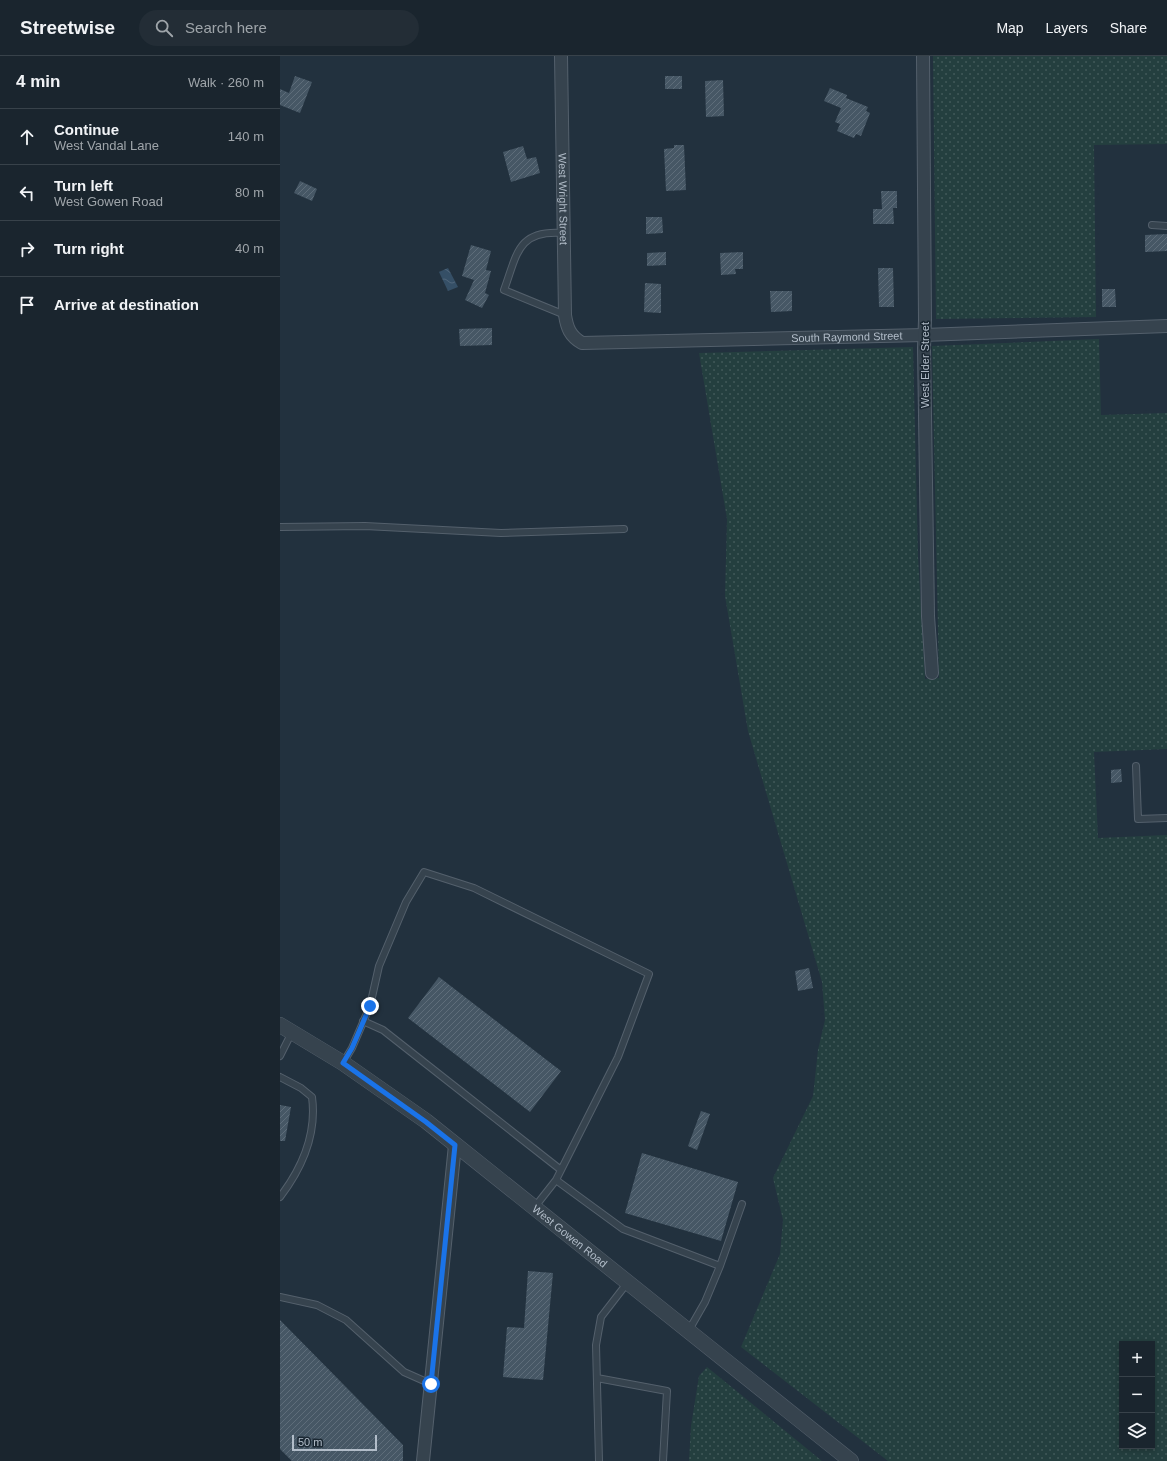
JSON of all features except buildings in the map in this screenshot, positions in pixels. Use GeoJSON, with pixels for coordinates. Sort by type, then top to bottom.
{"type":"FeatureCollection","features":[{"type":"Feature","properties":{"kind":"street","name":"West Wright Street"},"geometry":{"type":"LineString","coordinates":[[561,56],[562,233],[565,315],[568,330],[575,339]]}},
{"type":"Feature","properties":{"kind":"street","name":"West Elder Street"},"geometry":{"type":"LineString","coordinates":[[923,56],[924,335],[928,616],[932,673]]}},
{"type":"Feature","properties":{"kind":"street","name":"South Raymond Street"},"geometry":{"type":"LineString","coordinates":[[575,339],[588,344],[924,335],[1167,326]]}},
{"type":"Feature","properties":{"kind":"street","name":"West Gowen Road"},"geometry":{"type":"LineString","coordinates":[[286,1028],[343,1063],[426,1122],[851,1461]]}},
{"type":"Feature","properties":{"kind":"street"},"geometry":{"type":"LineString","coordinates":[[423,1461],[455,1145]]}},
{"type":"Feature","properties":{"kind":"lane"},"geometry":{"type":"LineString","coordinates":[[1152,225],[1167,226]]}},
{"type":"Feature","properties":{"kind":"lane"},"geometry":{"type":"LineString","coordinates":[[562,233],[547,232],[534,236],[520,246],[504,290],[565,315]]}},
{"type":"Feature","properties":{"kind":"lane"},"geometry":{"type":"LineString","coordinates":[[280,527],[365,526],[501,533],[624,529]]}},
{"type":"Feature","properties":{"kind":"lane"},"geometry":{"type":"LineString","coordinates":[[1136,766],[1138,819],[1167,818]]}},
{"type":"Feature","properties":{"kind":"lane"},"geometry":{"type":"LineString","coordinates":[[343,1063],[352,1048],[370,1006],[378,966],[406,902],[424,872],[474,888],[649,974],[618,1057],[556,1180],[534,1208]]}},
{"type":"Feature","properties":{"kind":"lane"},"geometry":{"type":"LineString","coordinates":[[363,1021],[383,1030],[561,1170]]}},
{"type":"Feature","properties":{"kind":"lane"},"geometry":{"type":"LineString","coordinates":[[280,1056],[286,1028]]}},
{"type":"Feature","properties":{"kind":"lane"},"geometry":{"type":"LineString","coordinates":[[280,1077],[301,1088],[312,1098],[314,1112],[308,1147],[295,1175],[280,1197]]}},
{"type":"Feature","properties":{"kind":"lane"},"geometry":{"type":"LineString","coordinates":[[556,1180],[623,1229],[720,1266]]}},
{"type":"Feature","properties":{"kind":"lane"},"geometry":{"type":"LineString","coordinates":[[688,1330],[705,1302],[720,1266],[742,1204]]}},
{"type":"Feature","properties":{"kind":"lane"},"geometry":{"type":"LineString","coordinates":[[599,1461],[596,1345],[601,1318],[628,1282]]}},
{"type":"Feature","properties":{"kind":"lane"},"geometry":{"type":"LineString","coordinates":[[280,1297],[317,1305],[346,1320],[404,1372],[431,1384]]}},
{"type":"Feature","properties":{"kind":"lane"},"geometry":{"type":"LineString","coordinates":[[597,1378],[666,1391],[663,1461]]}},
{"type":"Feature","properties":{"kind":"green space"},"geometry":{"type":"Polygon","coordinates":[[[933,56],[1167,56],[1167,144],[1094,145],[1096,317],[936,319],[933,56]]]}},
{"type":"Feature","properties":{"kind":"green space"},"geometry":{"type":"Polygon","coordinates":[[[1099,339],[1101,415],[1167,413],[1167,749],[1094,752],[1098,838],[1167,835],[1167,1461],[888,1461],[741,1347],[780,1254],[783,1220],[773,1178],[813,1096],[818,1050],[825,1020],[822,982],[748,731],[725,596],[727,519],[699,353],[913,347],[918,556],[925,679],[939,678],[932,346],[1099,339]]]}},
{"type":"Feature","properties":{"kind":"green space"},"geometry":{"type":"Polygon","coordinates":[[[707,1367],[822,1461],[689,1461],[691,1426],[699,1376],[707,1367]]]}},
{"type":"Feature","properties":{"kind":"water"},"geometry":{"type":"Polygon","coordinates":[[[448,268],[458,287],[448,291],[439,272],[448,268]]]}},
{"type":"Feature","properties":{"kind":"route"},"geometry":{"type":"LineString","coordinates":[[370,1006],[352,1048],[343,1063],[426,1122],[455,1145],[431,1384]]}}]}
